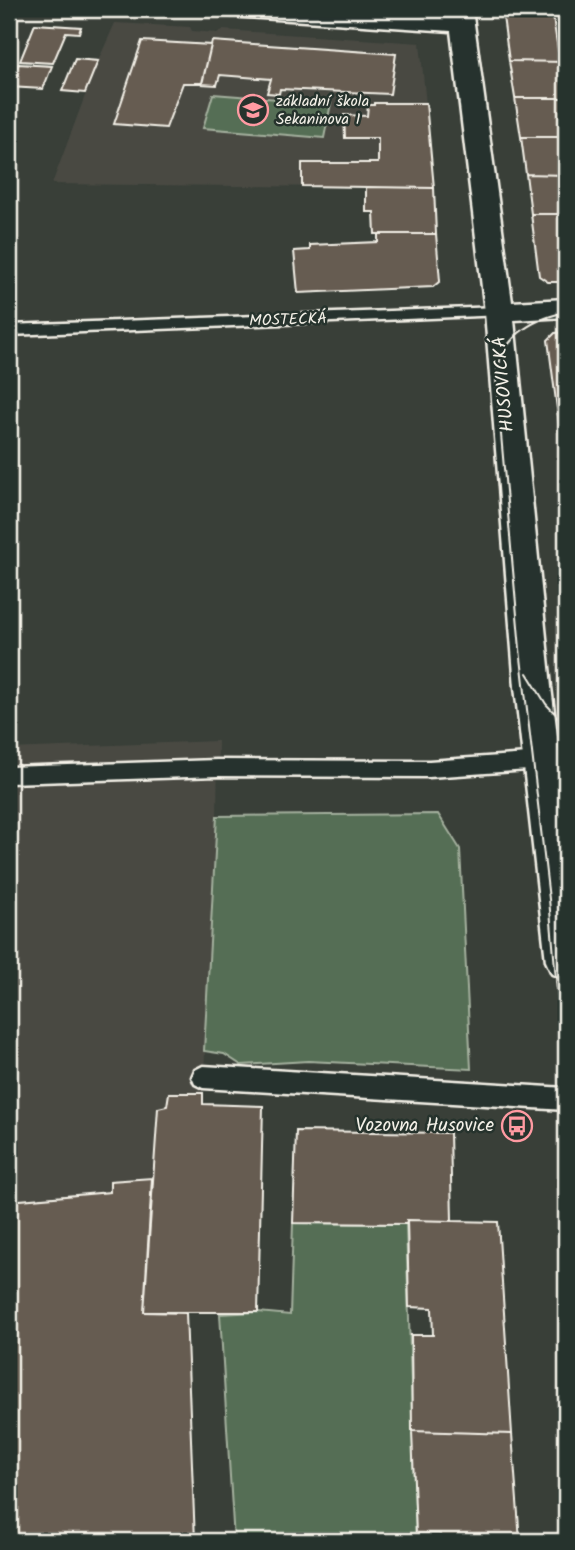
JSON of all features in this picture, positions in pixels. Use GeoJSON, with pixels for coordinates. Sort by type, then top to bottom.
{"type":"FeatureCollection","features":[{"type":"Feature","properties":{"kind":"street"},"geometry":{"type":"LineString","coordinates":[[232,9],[461,17]]}},
{"type":"Feature","properties":{"kind":"street","name":"HUSOVICKÁ"},"geometry":{"type":"LineString","coordinates":[[461,17],[499,312],[501,356],[554,761]]}},
{"type":"Feature","properties":{"kind":"street","name":"MOSTECKÁ"},"geometry":{"type":"LineString","coordinates":[[499,312],[566,308]]}},
{"type":"Feature","properties":{"kind":"street"},"geometry":{"type":"LineString","coordinates":[[554,761],[566,961]]}},
{"type":"Feature","properties":{"kind":"lane","name":"MOSTECKÁ"},"geometry":{"type":"LineString","coordinates":[[9,330],[499,312]]}},
{"type":"Feature","properties":{"kind":"lane"},"geometry":{"type":"LineString","coordinates":[[9,775],[217,768],[429,769],[554,761]]}},
{"type":"Feature","properties":{"kind":"lane"},"geometry":{"type":"LineString","coordinates":[[204,1077],[566,1099]]}},
{"type":"Feature","properties":{"kind":"shaded area","name":"základní škola Sekaninova 1"},"geometry":{"type":"Polygon","coordinates":[[[115,23],[190,27],[192,31],[217,33],[223,30],[420,43],[434,188],[52,184],[115,23]]]}},
{"type":"Feature","properties":{"kind":"shaded area"},"geometry":{"type":"Polygon","coordinates":[[[218,741],[217,816],[203,1093],[169,1093],[167,1106],[158,1108],[144,1311],[186,1313],[195,1541],[9,1541],[9,749],[218,741]]]}},
{"type":"Feature","properties":{"kind":"green space"},"geometry":{"type":"Polygon","coordinates":[[[213,94],[331,103],[324,138],[203,128],[213,94]]]}},
{"type":"Feature","properties":{"kind":"green space"},"geometry":{"type":"Polygon","coordinates":[[[438,814],[460,849],[471,1069],[308,1061],[241,1065],[224,1054],[204,1051],[217,816],[438,814]]]}},
{"type":"Feature","properties":{"kind":"green space"},"geometry":{"type":"Polygon","coordinates":[[[293,1223],[406,1224],[416,1541],[234,1541],[220,1314],[258,1312],[290,1315],[293,1223]]]}},
{"type":"Feature","properties":{"kind":"building"},"geometry":{"type":"Polygon","coordinates":[[[502,9],[552,11],[558,50],[566,50],[566,62],[509,61],[502,9]]]}},
{"type":"Feature","properties":{"kind":"building"},"geometry":{"type":"Polygon","coordinates":[[[35,24],[81,27],[79,33],[66,32],[53,63],[20,61],[35,24]]]}},
{"type":"Feature","properties":{"kind":"building"},"geometry":{"type":"Polygon","coordinates":[[[142,41],[211,45],[202,83],[183,83],[166,128],[114,124],[142,41]]]}},
{"type":"Feature","properties":{"kind":"building"},"geometry":{"type":"Polygon","coordinates":[[[212,41],[396,54],[390,94],[280,89],[279,94],[267,93],[271,79],[220,75],[217,85],[202,84],[212,41]]]}},
{"type":"Feature","properties":{"kind":"building"},"geometry":{"type":"Polygon","coordinates":[[[75,59],[98,61],[85,93],[62,91],[75,59]]]}},
{"type":"Feature","properties":{"kind":"building"},"geometry":{"type":"Polygon","coordinates":[[[509,61],[566,62],[566,75],[560,75],[566,98],[515,98],[509,61]]]}},
{"type":"Feature","properties":{"kind":"building"},"geometry":{"type":"Polygon","coordinates":[[[18,64],[52,66],[43,89],[9,87],[18,64]]]}},
{"type":"Feature","properties":{"kind":"building"},"geometry":{"type":"Polygon","coordinates":[[[515,98],[566,98],[566,137],[521,137],[515,98]]]}},
{"type":"Feature","properties":{"kind":"building"},"geometry":{"type":"Polygon","coordinates":[[[426,103],[434,188],[302,186],[302,163],[378,163],[378,138],[345,138],[344,115],[367,116],[368,105],[426,103]]]}},
{"type":"Feature","properties":{"kind":"building"},"geometry":{"type":"Polygon","coordinates":[[[521,137],[566,137],[566,175],[526,174],[521,137]]]}},
{"type":"Feature","properties":{"kind":"building"},"geometry":{"type":"Polygon","coordinates":[[[526,174],[566,175],[566,214],[531,214],[526,174]]]}},
{"type":"Feature","properties":{"kind":"building"},"geometry":{"type":"Polygon","coordinates":[[[366,187],[434,188],[436,234],[375,234],[374,212],[366,212],[366,187]]]}},
{"type":"Feature","properties":{"kind":"building"},"geometry":{"type":"Polygon","coordinates":[[[531,214],[566,214],[566,282],[548,282],[539,276],[531,214]]]}},
{"type":"Feature","properties":{"kind":"building"},"geometry":{"type":"Polygon","coordinates":[[[378,234],[436,234],[440,281],[433,287],[298,293],[294,251],[310,250],[310,245],[378,242],[378,234]]]}},
{"type":"Feature","properties":{"kind":"building"},"geometry":{"type":"Polygon","coordinates":[[[566,332],[566,424],[559,424],[548,340],[555,333],[566,332]]]}},
{"type":"Feature","properties":{"kind":"building"},"geometry":{"type":"Polygon","coordinates":[[[559,424],[566,424],[566,462],[559,424]]]}},
{"type":"Feature","properties":{"kind":"building"},"geometry":{"type":"Polygon","coordinates":[[[169,1093],[203,1093],[203,1104],[263,1106],[258,1312],[144,1312],[158,1108],[167,1106],[169,1093]]]}},
{"type":"Feature","properties":{"kind":"building"},"geometry":{"type":"Polygon","coordinates":[[[296,1131],[450,1133],[452,1221],[407,1220],[406,1224],[293,1223],[296,1131]]]}},
{"type":"Feature","properties":{"kind":"building"},"geometry":{"type":"Polygon","coordinates":[[[152,1178],[144,1312],[186,1313],[195,1541],[9,1541],[9,1201],[110,1192],[110,1181],[152,1178]]]}},
{"type":"Feature","properties":{"kind":"building"},"geometry":{"type":"Polygon","coordinates":[[[407,1220],[498,1222],[512,1434],[412,1431],[411,1335],[433,1335],[432,1308],[409,1307],[407,1220]]]}},
{"type":"Feature","properties":{"kind":"building"},"geometry":{"type":"Polygon","coordinates":[[[412,1431],[512,1434],[520,1541],[441,1541],[440,1534],[416,1534],[412,1431]]]}},
{"type":"Feature","properties":{"kind":"tram line"},"geometry":{"type":"LineString","coordinates":[[566,312],[540,320],[519,333],[504,352],[496,378],[520,649],[549,899],[566,1093]]}},
{"type":"Feature","properties":{"kind":"tram line"},"geometry":{"type":"LineString","coordinates":[[527,673],[546,704],[566,725]]}},
{"type":"Feature","properties":{"kind":"place","name":"základní škola Sekaninova 1"},"geometry":{"type":"Point","coordinates":[253,110]}},
{"type":"Feature","properties":{"kind":"place","name":"Vozovna Husovice"},"geometry":{"type":"Point","coordinates":[517,1126]}}]}
